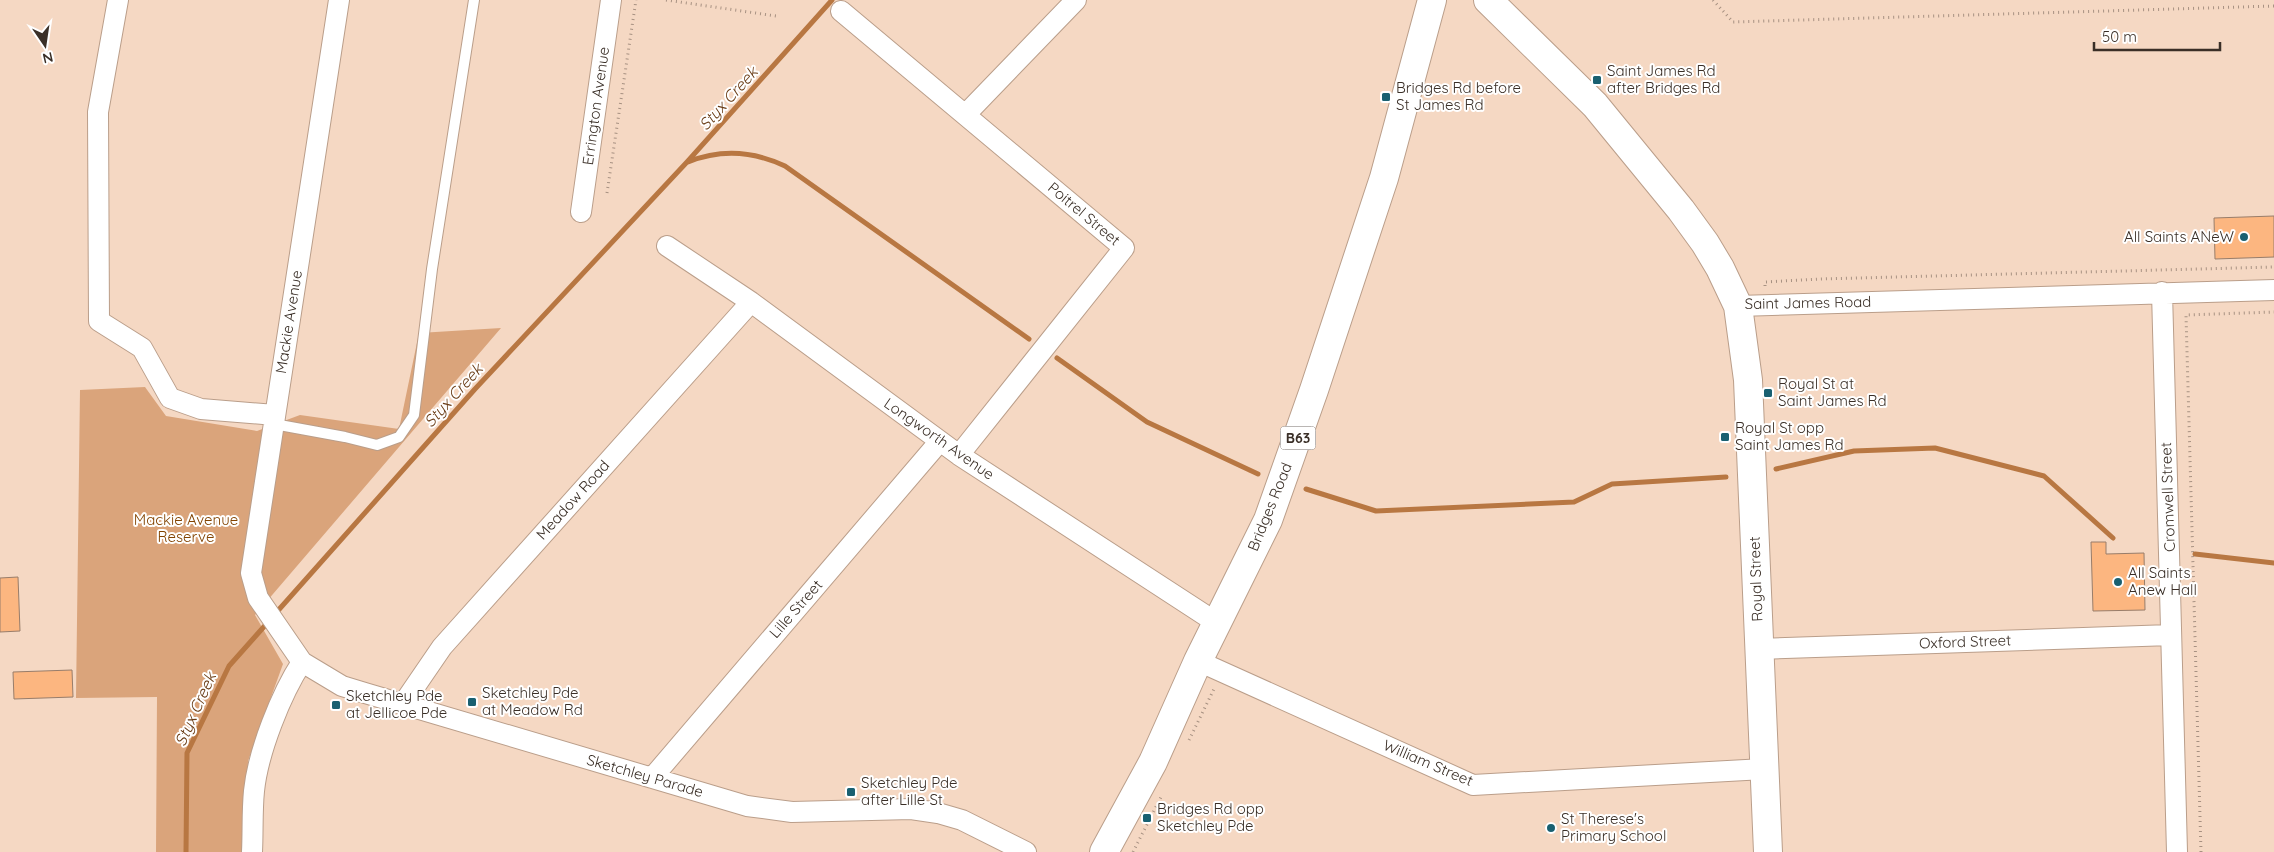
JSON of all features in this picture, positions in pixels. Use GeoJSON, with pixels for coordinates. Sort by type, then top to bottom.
{"type":"FeatureCollection","features":[{"type":"Feature","properties":{"kind":"main road","name":"Bridges Road"},"geometry":{"type":"LineString","coordinates":[[1104,852],[1153,762],[1198,661],[1268,520],[1314,390],[1384,178],[1432,0]]}},
{"type":"Feature","properties":{"kind":"main road","name":"Saint James Road"},"geometry":{"type":"LineString","coordinates":[[1488,0],[1572,81],[1615,128],[1705,243],[1720,268],[1738,306]]}},
{"type":"Feature","properties":{"kind":"main road","name":"Royal Street"},"geometry":{"type":"LineString","coordinates":[[1738,306],[1748,380],[1768,852]]}},
{"type":"Feature","properties":{"kind":"street"},"geometry":{"type":"LineString","coordinates":[[118,0],[98,112],[100,322],[142,348],[170,398],[201,409],[274,420]]}},
{"type":"Feature","properties":{"kind":"street","name":"Mackie Avenue"},"geometry":{"type":"LineString","coordinates":[[283,636],[258,598],[252,582],[252,568],[339,0]]}},
{"type":"Feature","properties":{"kind":"street","name":"Errington Avenue"},"geometry":{"type":"LineString","coordinates":[[581,212],[611,0]]}},
{"type":"Feature","properties":{"kind":"street"},"geometry":{"type":"LineString","coordinates":[[966,114],[1076,0]]}},
{"type":"Feature","properties":{"kind":"street","name":"Poitrel Street"},"geometry":{"type":"LineString","coordinates":[[841,11],[1124,248],[959,455]]}},
{"type":"Feature","properties":{"kind":"street","name":"Longworth Avenue"},"geometry":{"type":"LineString","coordinates":[[668,246],[751,302],[959,455],[1217,623]]}},
{"type":"Feature","properties":{"kind":"street","name":"Saint James Road"},"geometry":{"type":"LineString","coordinates":[[1738,306],[2274,290]]}},
{"type":"Feature","properties":{"kind":"street","name":"Cromwell Street"},"geometry":{"type":"LineString","coordinates":[[2162,292],[2178,852]]}},
{"type":"Feature","properties":{"kind":"street","name":"Meadow Road"},"geometry":{"type":"LineString","coordinates":[[403,704],[442,646],[751,302]]}},
{"type":"Feature","properties":{"kind":"street","name":"Lille Street"},"geometry":{"type":"LineString","coordinates":[[652,778],[940,441]]}},
{"type":"Feature","properties":{"kind":"street","name":"Sketchley Parade"},"geometry":{"type":"LineString","coordinates":[[283,636],[302,662],[342,686],[747,806],[770,810],[819,812],[911,809],[938,813],[962,820],[1026,852]]}},
{"type":"Feature","properties":{"kind":"street","name":"Oxford Street"},"geometry":{"type":"LineString","coordinates":[[1759,649],[2171,636]]}},
{"type":"Feature","properties":{"kind":"street","name":"William Street"},"geometry":{"type":"LineString","coordinates":[[1198,661],[1473,784],[1764,769]]}},
{"type":"Feature","properties":{"kind":"street"},"geometry":{"type":"LineString","coordinates":[[252,852],[254,790],[258,768],[290,679],[302,662]]}},
{"type":"Feature","properties":{"kind":"lane"},"geometry":{"type":"LineString","coordinates":[[274,420],[377,445],[398,437],[414,415],[431,278],[474,0]]}},
{"type":"Feature","properties":{"kind":"path"},"geometry":{"type":"LineString","coordinates":[[607,193],[636,0]]}},
{"type":"Feature","properties":{"kind":"path"},"geometry":{"type":"LineString","coordinates":[[666,0],[776,16]]}},
{"type":"Feature","properties":{"kind":"path"},"geometry":{"type":"LineString","coordinates":[[1713,0],[1733,22],[2274,6]]}},
{"type":"Feature","properties":{"kind":"path"},"geometry":{"type":"LineString","coordinates":[[1765,286],[1765,282],[1820,279],[2274,267]]}},
{"type":"Feature","properties":{"kind":"path"},"geometry":{"type":"LineString","coordinates":[[2201,852],[2186,315],[2274,312]]}},
{"type":"Feature","properties":{"kind":"green space","name":"Mackie Avenue Reserve"},"geometry":{"type":"Polygon","coordinates":[[[501,328],[255,615],[283,664],[248,761],[246,852],[156,852],[157,697],[76,698],[80,390],[145,387],[166,416],[257,431],[300,415],[399,429],[419,333],[501,328]]]}},
{"type":"Feature","properties":{"kind":"building","name":"All Saints ANeW"},"geometry":{"type":"Polygon","coordinates":[[[2274,216],[2274,257],[2215,259],[2214,218],[2274,216]]]}},
{"type":"Feature","properties":{"kind":"building","name":"All Saints Anew Hall"},"geometry":{"type":"Polygon","coordinates":[[[2091,542],[2106,542],[2106,554],[2144,553],[2145,610],[2093,611],[2091,542]]]}},
{"type":"Feature","properties":{"kind":"building"},"geometry":{"type":"Polygon","coordinates":[[[18,577],[20,631],[0,632],[0,578],[18,577]]]}},
{"type":"Feature","properties":{"kind":"building"},"geometry":{"type":"Polygon","coordinates":[[[72,670],[73,697],[14,699],[13,672],[72,670]]]}},
{"type":"Feature","properties":{"kind":"waterway","name":"Styx Creek"},"geometry":{"type":"LineString","coordinates":[[275,614],[475,389],[687,162],[832,0]]}},
{"type":"Feature","properties":{"kind":"waterway"},"geometry":{"type":"LineString","coordinates":[[688,162],[712,155],[736,154],[761,157],[785,166],[1029,339]]}},
{"type":"Feature","properties":{"kind":"waterway"},"geometry":{"type":"LineString","coordinates":[[1057,358],[1147,422],[1258,474]]}},
{"type":"Feature","properties":{"kind":"waterway"},"geometry":{"type":"LineString","coordinates":[[1776,469],[1854,451],[1935,448],[2044,476],[2113,538]]}},
{"type":"Feature","properties":{"kind":"waterway"},"geometry":{"type":"LineString","coordinates":[[1306,489],[1376,511],[1574,502],[1612,484],[1726,477]]}},
{"type":"Feature","properties":{"kind":"waterway"},"geometry":{"type":"LineString","coordinates":[[2195,554],[2274,563]]}},
{"type":"Feature","properties":{"kind":"waterway","name":"Styx Creek"},"geometry":{"type":"LineString","coordinates":[[186,852],[187,753],[229,666],[269,621]]}},
{"type":"Feature","properties":{"kind":"place","name":"Saint James Rd after Bridges Rd"},"geometry":{"type":"Point","coordinates":[1597,80]}},
{"type":"Feature","properties":{"kind":"place","name":"Bridges Rd before St James Rd"},"geometry":{"type":"Point","coordinates":[1386,97]}},
{"type":"Feature","properties":{"kind":"place","name":"All Saints ANeW"},"geometry":{"type":"Point","coordinates":[2244,237]}},
{"type":"Feature","properties":{"kind":"place","name":"Royal St at Saint James Rd"},"geometry":{"type":"Point","coordinates":[1768,393]}},
{"type":"Feature","properties":{"kind":"place","name":"Royal St opp Saint James Rd"},"geometry":{"type":"Point","coordinates":[1725,437]}},
{"type":"Feature","properties":{"kind":"place","name":"All Saints Anew Hall"},"geometry":{"type":"Point","coordinates":[2118,582]}},
{"type":"Feature","properties":{"kind":"place","name":"Sketchley Pde at Meadow Rd"},"geometry":{"type":"Point","coordinates":[472,702]}},
{"type":"Feature","properties":{"kind":"place","name":"Sketchley Pde at Jellicoe Pde"},"geometry":{"type":"Point","coordinates":[336,705]}},
{"type":"Feature","properties":{"kind":"place","name":"Sketchley Pde after Lille St"},"geometry":{"type":"Point","coordinates":[851,792]}},
{"type":"Feature","properties":{"kind":"place","name":"Bridges Rd opp Sketchley Pde"},"geometry":{"type":"Point","coordinates":[1147,818]}},
{"type":"Feature","properties":{"kind":"place","name":"St Therese's Primary School"},"geometry":{"type":"Point","coordinates":[1551,828]}}]}
